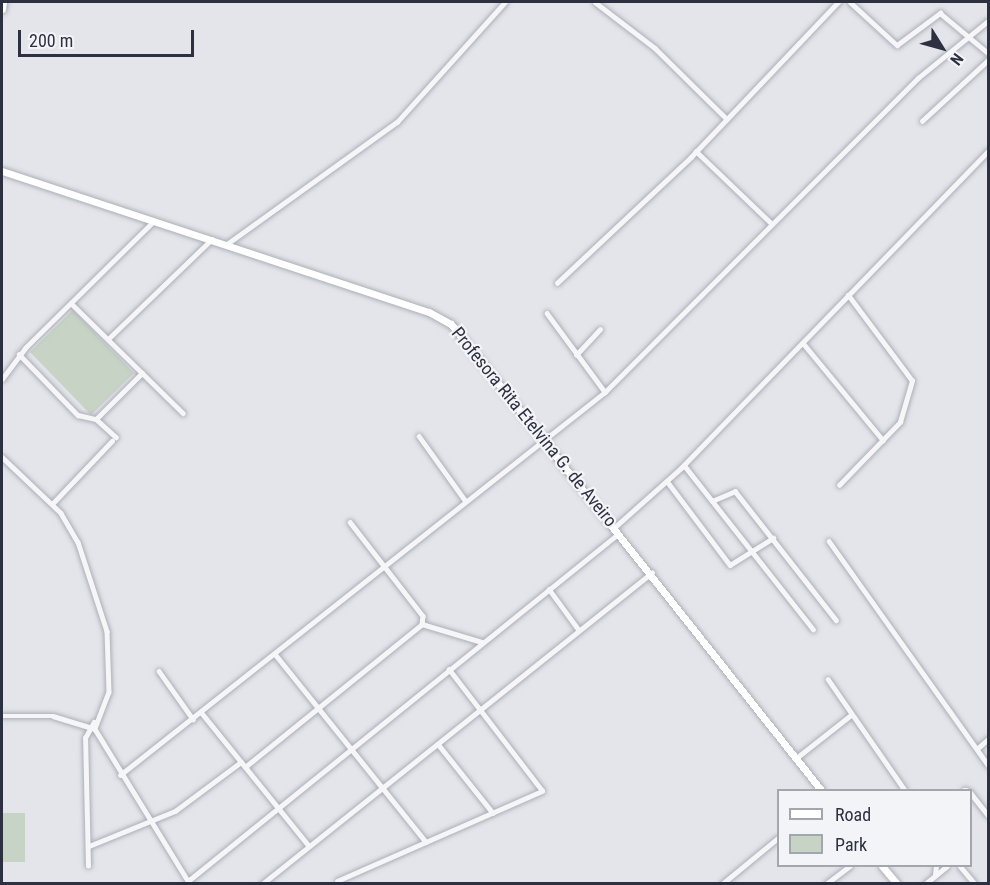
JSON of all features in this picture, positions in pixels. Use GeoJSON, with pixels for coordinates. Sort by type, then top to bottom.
{"type":"FeatureCollection","features":[{"type":"Feature","properties":{"kind":"street"},"geometry":{"type":"LineString","coordinates":[[2,9],[3,2]]}},
{"type":"Feature","properties":{"kind":"street"},"geometry":{"type":"LineString","coordinates":[[227,244],[397,122],[505,2]]}},
{"type":"Feature","properties":{"kind":"street"},"geometry":{"type":"LineString","coordinates":[[557,283],[696,151],[838,2]]}},
{"type":"Feature","properties":{"kind":"street"},"geometry":{"type":"LineString","coordinates":[[850,2],[897,45],[940,14],[988,53]]}},
{"type":"Feature","properties":{"kind":"street"},"geometry":{"type":"LineString","coordinates":[[598,3],[655,48],[727,119]]}},
{"type":"Feature","properties":{"kind":"street"},"geometry":{"type":"LineString","coordinates":[[120,775],[275,654],[465,500],[605,392],[771,223],[968,36],[988,21]]}},
{"type":"Feature","properties":{"kind":"street"},"geometry":{"type":"LineString","coordinates":[[922,122],[988,60]]}},
{"type":"Feature","properties":{"kind":"street"},"geometry":{"type":"LineString","coordinates":[[696,151],[771,223]]}},
{"type":"Feature","properties":{"kind":"street"},"geometry":{"type":"LineString","coordinates":[[94,722],[120,775],[189,882],[278,806],[549,589],[618,530],[684,465],[988,151]]}},
{"type":"Feature","properties":{"kind":"street","name":"Profesora Rita Etelvina G. de Aveiro"},"geometry":{"type":"LineString","coordinates":[[2,171],[227,244],[444,319],[546,438],[819,789]]}},
{"type":"Feature","properties":{"kind":"street"},"geometry":{"type":"LineString","coordinates":[[2,379],[19,354],[154,221]]}},
{"type":"Feature","properties":{"kind":"street"},"geometry":{"type":"LineString","coordinates":[[108,339],[212,239]]}},
{"type":"Feature","properties":{"kind":"street"},"geometry":{"type":"LineString","coordinates":[[839,485],[900,422],[910,374],[848,295]]}},
{"type":"Feature","properties":{"kind":"street"},"geometry":{"type":"LineString","coordinates":[[71,303],[183,413]]}},
{"type":"Feature","properties":{"kind":"street"},"geometry":{"type":"LineString","coordinates":[[547,313],[605,392]]}},
{"type":"Feature","properties":{"kind":"street"},"geometry":{"type":"LineString","coordinates":[[576,355],[600,329]]}},
{"type":"Feature","properties":{"kind":"street"},"geometry":{"type":"LineString","coordinates":[[803,343],[883,440]]}},
{"type":"Feature","properties":{"kind":"street"},"geometry":{"type":"LineString","coordinates":[[19,354],[78,415],[96,419],[114,439],[52,504]]}},
{"type":"Feature","properties":{"kind":"street"},"geometry":{"type":"LineString","coordinates":[[96,419],[142,373]]}},
{"type":"Feature","properties":{"kind":"street"},"geometry":{"type":"LineString","coordinates":[[419,436],[465,500]]}},
{"type":"Feature","properties":{"kind":"street"},"geometry":{"type":"LineString","coordinates":[[2,457],[52,504],[78,542],[107,631],[109,692],[85,738],[88,866]]}},
{"type":"Feature","properties":{"kind":"street"},"geometry":{"type":"LineString","coordinates":[[684,465],[813,629]]}},
{"type":"Feature","properties":{"kind":"street"},"geometry":{"type":"LineString","coordinates":[[667,481],[730,565],[753,553],[773,538]]}},
{"type":"Feature","properties":{"kind":"street"},"geometry":{"type":"LineString","coordinates":[[712,501],[735,491],[836,620]]}},
{"type":"Feature","properties":{"kind":"street"},"geometry":{"type":"LineString","coordinates":[[245,767],[422,624],[423,616],[350,522]]}},
{"type":"Feature","properties":{"kind":"street"},"geometry":{"type":"LineString","coordinates":[[829,541],[988,765]]}},
{"type":"Feature","properties":{"kind":"street"},"geometry":{"type":"LineString","coordinates":[[262,884],[652,573]]}},
{"type":"Feature","properties":{"kind":"street"},"geometry":{"type":"LineString","coordinates":[[549,589],[579,630]]}},
{"type":"Feature","properties":{"kind":"street"},"geometry":{"type":"LineString","coordinates":[[422,624],[482,642]]}},
{"type":"Feature","properties":{"kind":"street"},"geometry":{"type":"LineString","coordinates":[[275,654],[426,842]]}},
{"type":"Feature","properties":{"kind":"street"},"geometry":{"type":"LineString","coordinates":[[337,881],[492,813],[543,788],[449,670]]}},
{"type":"Feature","properties":{"kind":"street"},"geometry":{"type":"LineString","coordinates":[[159,671],[193,719]]}},
{"type":"Feature","properties":{"kind":"street"},"geometry":{"type":"LineString","coordinates":[[828,679],[904,789]]}},
{"type":"Feature","properties":{"kind":"street"},"geometry":{"type":"LineString","coordinates":[[201,712],[309,846]]}},
{"type":"Feature","properties":{"kind":"street"},"geometry":{"type":"LineString","coordinates":[[795,759],[851,715]]}},
{"type":"Feature","properties":{"kind":"street"},"geometry":{"type":"LineString","coordinates":[[2,716],[53,716],[89,727]]}},
{"type":"Feature","properties":{"kind":"street"},"geometry":{"type":"LineString","coordinates":[[977,749],[988,739]]}},
{"type":"Feature","properties":{"kind":"street"},"geometry":{"type":"LineString","coordinates":[[438,744],[492,813]]}},
{"type":"Feature","properties":{"kind":"street"},"geometry":{"type":"LineString","coordinates":[[89,846],[151,824],[241,762]]}},
{"type":"Feature","properties":{"kind":"street"},"geometry":{"type":"LineString","coordinates":[[972,797],[988,815]]}},
{"type":"Feature","properties":{"kind":"street"},"geometry":{"type":"LineString","coordinates":[[722,884],[777,839]]}},
{"type":"Feature","properties":{"kind":"street"},"geometry":{"type":"LineString","coordinates":[[826,884],[849,867]]}},
{"type":"Feature","properties":{"kind":"street"},"geometry":{"type":"LineString","coordinates":[[883,867],[897,884]]}},
{"type":"Feature","properties":{"kind":"street"},"geometry":{"type":"LineString","coordinates":[[935,875],[936,867]]}},
{"type":"Feature","properties":{"kind":"street"},"geometry":{"type":"LineString","coordinates":[[925,884],[946,867]]}},
{"type":"Feature","properties":{"kind":"street"},"geometry":{"type":"LineString","coordinates":[[961,867],[975,884]]}},
{"type":"Feature","properties":{"kind":"green space"},"geometry":{"type":"Polygon","coordinates":[[[73,310],[134,373],[91,415],[30,352],[73,310]]]}},
{"type":"Feature","properties":{"kind":"green space"},"geometry":{"type":"Polygon","coordinates":[[[2,813],[25,813],[25,862],[2,862],[2,813]]]}}]}
